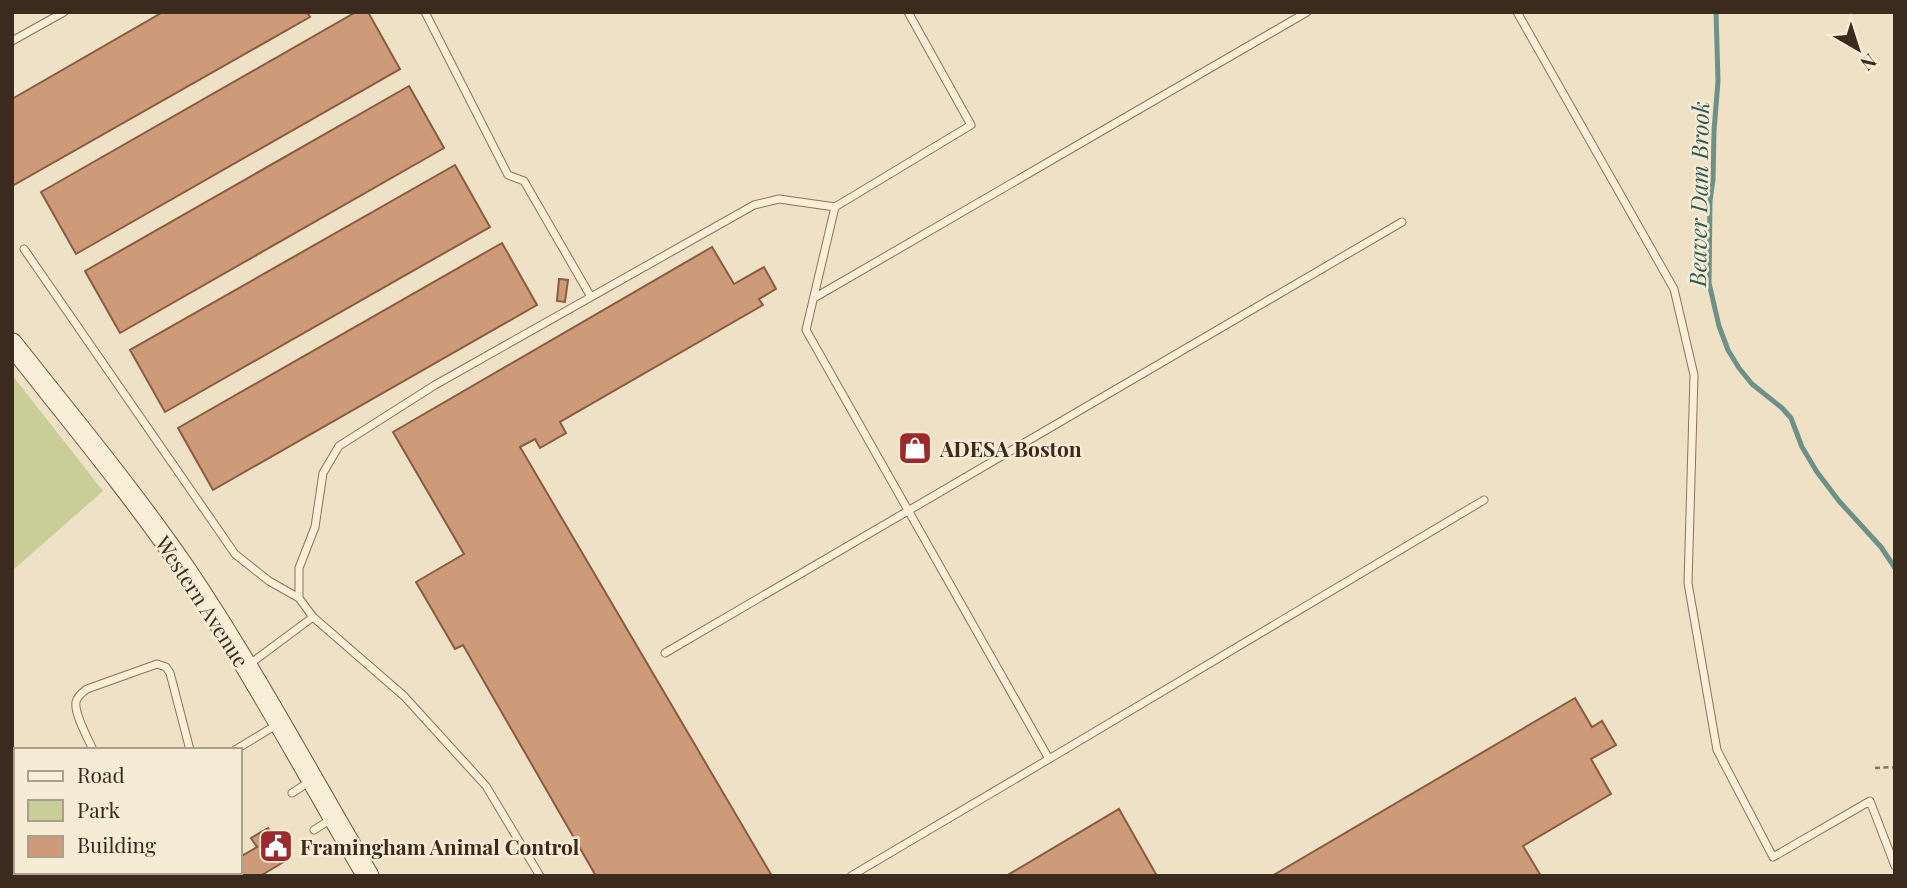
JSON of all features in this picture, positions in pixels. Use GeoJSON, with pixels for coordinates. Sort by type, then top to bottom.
{"type":"FeatureCollection","features":[{"type":"Feature","properties":{"kind":"street","name":"Western Avenue"},"geometry":{"type":"LineString","coordinates":[[12,344],[129,491],[185,570],[279,723],[362,872]]}},
{"type":"Feature","properties":{"kind":"lane"},"geometry":{"type":"LineString","coordinates":[[12,41],[64,12]]}},
{"type":"Feature","properties":{"kind":"lane"},"geometry":{"type":"LineString","coordinates":[[425,12],[508,174],[524,181],[591,297]]}},
{"type":"Feature","properties":{"kind":"lane"},"geometry":{"type":"LineString","coordinates":[[299,598],[299,568],[315,527],[323,473],[339,446],[435,385],[754,205],[779,198],[835,207],[971,125],[908,12]]}},
{"type":"Feature","properties":{"kind":"lane"},"geometry":{"type":"LineString","coordinates":[[814,298],[1307,12]]}},
{"type":"Feature","properties":{"kind":"lane"},"geometry":{"type":"LineString","coordinates":[[1517,12],[1674,289],[1694,375],[1688,583],[1717,750],[1773,857],[1870,802],[1895,866]]}},
{"type":"Feature","properties":{"kind":"lane"},"geometry":{"type":"LineString","coordinates":[[835,207],[806,330],[1049,760]]}},
{"type":"Feature","properties":{"kind":"lane"},"geometry":{"type":"LineString","coordinates":[[665,653],[1402,222]]}},
{"type":"Feature","properties":{"kind":"lane"},"geometry":{"type":"LineString","coordinates":[[24,249],[235,554],[269,581],[299,598],[313,617],[404,695],[486,786],[540,876]]}},
{"type":"Feature","properties":{"kind":"lane"},"geometry":{"type":"LineString","coordinates":[[851,876],[1484,500]]}},
{"type":"Feature","properties":{"kind":"lane"},"geometry":{"type":"LineString","coordinates":[[246,667],[313,617]]}},
{"type":"Feature","properties":{"kind":"lane"},"geometry":{"type":"LineString","coordinates":[[92,748],[78,713],[76,701],[80,695],[87,689],[157,664],[166,667],[170,673],[189,748]]}},
{"type":"Feature","properties":{"kind":"lane"},"geometry":{"type":"LineString","coordinates":[[238,748],[279,723]]}},
{"type":"Feature","properties":{"kind":"lane"},"geometry":{"type":"LineString","coordinates":[[292,793],[312,780]]}},
{"type":"Feature","properties":{"kind":"lane"},"geometry":{"type":"LineString","coordinates":[[314,830],[334,818]]}},
{"type":"Feature","properties":{"kind":"path"},"geometry":{"type":"LineString","coordinates":[[1875,768],[1895,768]]}},
{"type":"Feature","properties":{"kind":"green space"},"geometry":{"type":"Polygon","coordinates":[[[12,375],[103,491],[12,571],[12,375]]]}},
{"type":"Feature","properties":{"kind":"building"},"geometry":{"type":"Polygon","coordinates":[[[163,12],[307,12],[310,17],[12,186],[12,99],[163,12]]]}},
{"type":"Feature","properties":{"kind":"building"},"geometry":{"type":"Polygon","coordinates":[[[356,12],[368,12],[400,69],[76,254],[41,192],[356,12]]]}},
{"type":"Feature","properties":{"kind":"building"},"geometry":{"type":"Polygon","coordinates":[[[409,86],[444,148],[120,333],[85,271],[409,86]]]}},
{"type":"Feature","properties":{"kind":"building"},"geometry":{"type":"Polygon","coordinates":[[[455,165],[490,227],[165,412],[130,350],[455,165]]]}},
{"type":"Feature","properties":{"kind":"building"},"geometry":{"type":"Polygon","coordinates":[[[502,243],[537,305],[213,490],[178,428],[502,243]]]}},
{"type":"Feature","properties":{"kind":"building"},"geometry":{"type":"Polygon","coordinates":[[[712,247],[734,284],[764,267],[776,289],[759,299],[763,305],[560,422],[566,433],[540,448],[535,439],[520,447],[772,876],[596,876],[463,645],[455,649],[416,582],[464,554],[393,432],[712,247]]]}},
{"type":"Feature","properties":{"kind":"building"},"geometry":{"type":"Polygon","coordinates":[[[559,279],[568,280],[565,302],[557,301],[559,279]]]}},
{"type":"Feature","properties":{"kind":"building"},"geometry":{"type":"Polygon","coordinates":[[[1575,698],[1592,727],[1602,721],[1616,745],[1591,759],[1611,794],[1523,846],[1541,876],[1272,876],[1575,698]]]}},
{"type":"Feature","properties":{"kind":"building"},"geometry":{"type":"Polygon","coordinates":[[[1119,809],[1157,876],[1006,876],[1119,809]]]}},
{"type":"Feature","properties":{"kind":"building"},"geometry":{"type":"Polygon","coordinates":[[[268,828],[287,860],[260,876],[239,876],[238,874],[242,874],[242,856],[257,847],[251,838],[268,828]]]}},
{"type":"Feature","properties":{"kind":"waterway","name":"Beaver Dam Brook"},"geometry":{"type":"LineString","coordinates":[[1716,12],[1718,81],[1710,201],[1709,283],[1719,326],[1728,350],[1739,368],[1752,384],[1791,418],[1802,447],[1817,472],[1881,547],[1895,568]]}},
{"type":"Feature","properties":{"kind":"place","name":"ADESA Boston"},"geometry":{"type":"Point","coordinates":[915,448]}},
{"type":"Feature","properties":{"kind":"place","name":"Framingham Animal Control"},"geometry":{"type":"Point","coordinates":[276,846]}}]}
